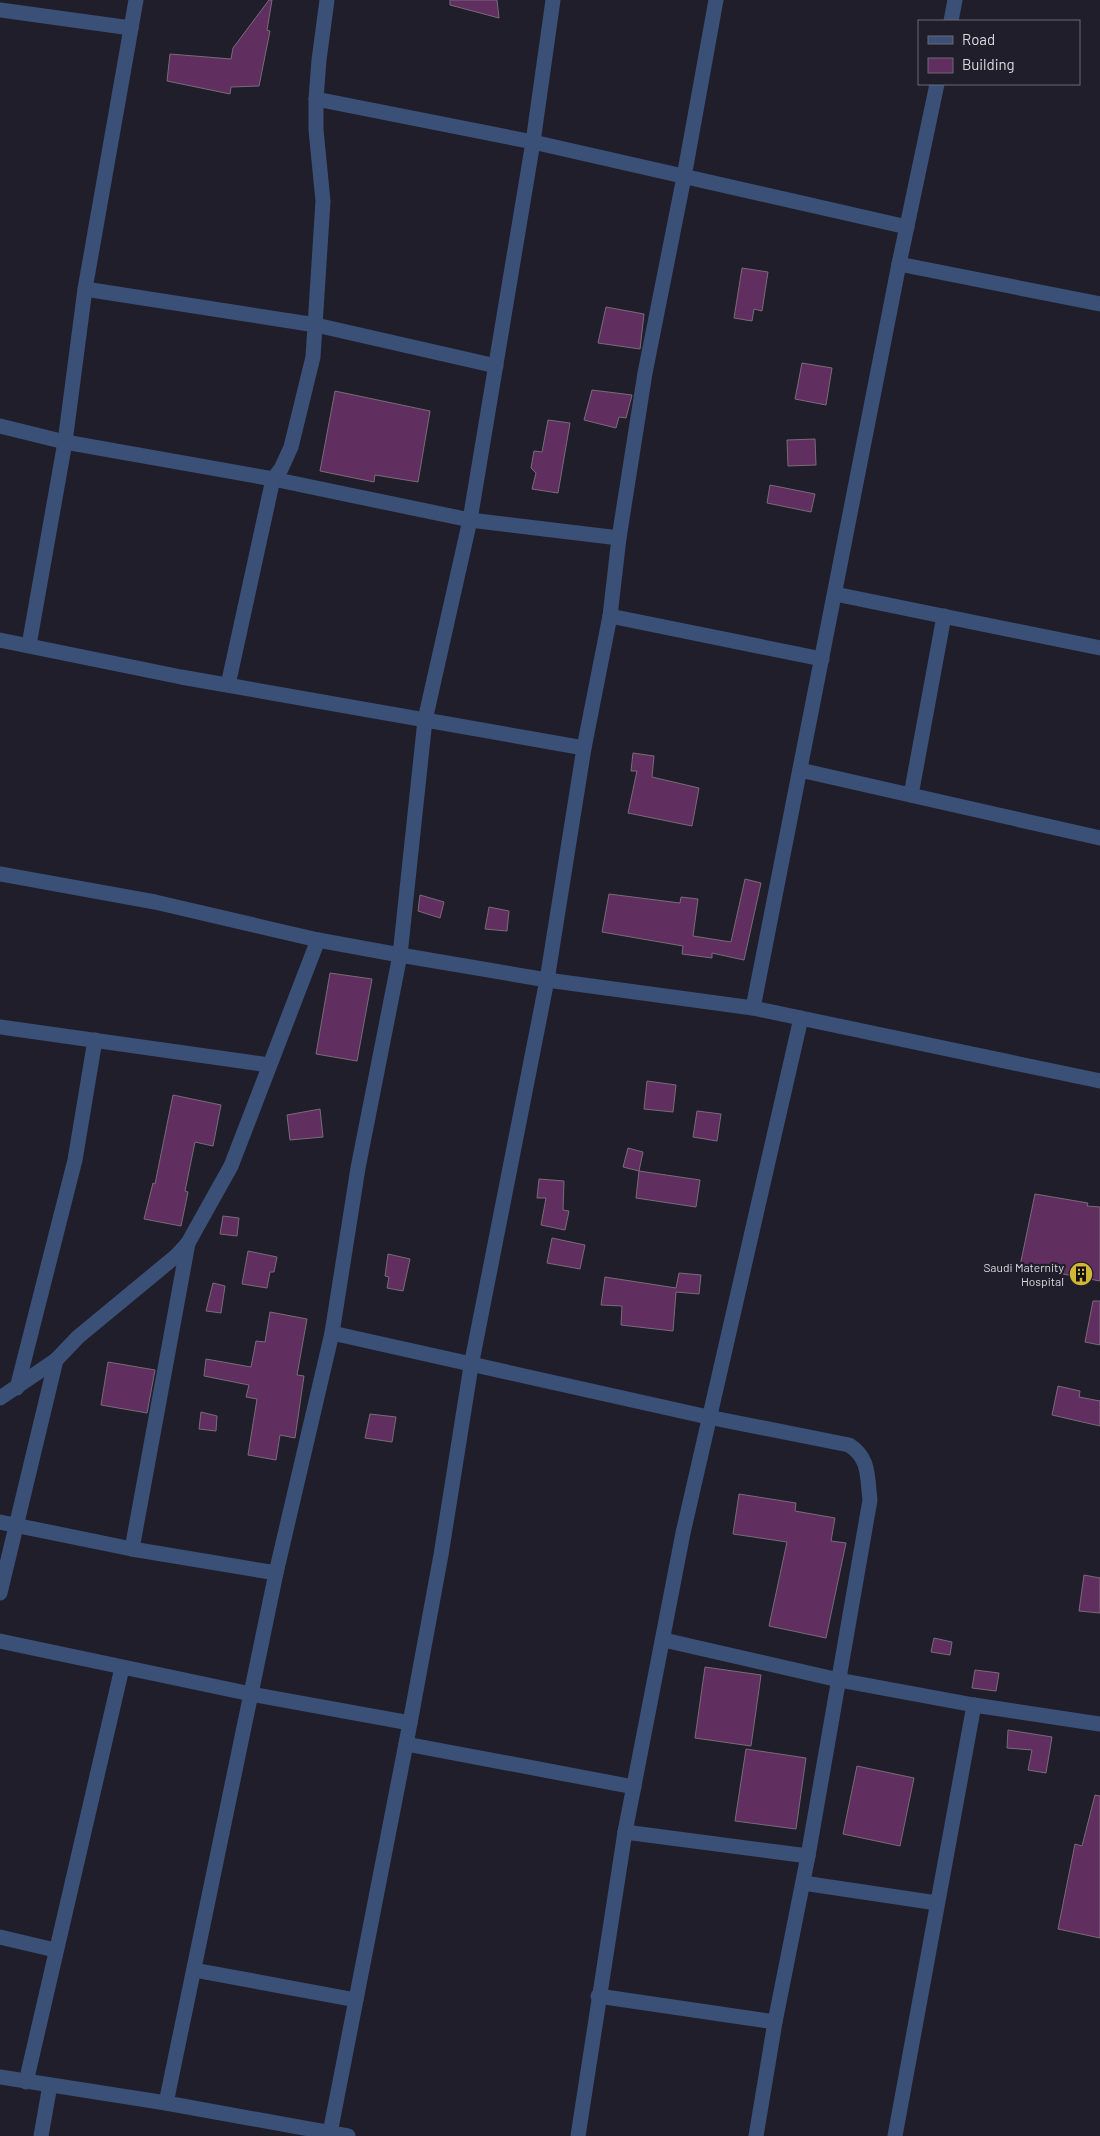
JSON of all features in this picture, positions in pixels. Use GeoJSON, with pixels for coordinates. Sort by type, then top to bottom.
{"type":"FeatureCollection","features":[{"type":"Feature","properties":{"kind":"street"},"geometry":{"type":"LineString","coordinates":[[29,644],[65,442],[84,288],[136,0]]}},
{"type":"Feature","properties":{"kind":"street"},"geometry":{"type":"LineString","coordinates":[[228,685],[273,479],[281,469],[291,446],[312,357],[316,325],[324,201],[316,130],[316,99],[318,60],[327,0]]}},
{"type":"Feature","properties":{"kind":"street"},"geometry":{"type":"LineString","coordinates":[[166,2103],[276,1573],[332,1333],[358,1168],[400,955],[425,720],[470,520],[533,142],[553,0]]}},
{"type":"Feature","properties":{"kind":"street"},"geometry":{"type":"LineString","coordinates":[[330,2133],[441,1555],[471,1366],[547,980],[584,748],[610,616],[619,538],[645,373],[684,177],[716,0]]}},
{"type":"Feature","properties":{"kind":"street"},"geometry":{"type":"LineString","coordinates":[[950,20],[955,0]]}},
{"type":"Feature","properties":{"kind":"street"},"geometry":{"type":"LineString","coordinates":[[0,10],[131,28]]}},
{"type":"Feature","properties":{"kind":"street"},"geometry":{"type":"LineString","coordinates":[[753,1008],[899,264],[937,85]]}},
{"type":"Feature","properties":{"kind":"street"},"geometry":{"type":"LineString","coordinates":[[316,99],[533,142],[907,227]]}},
{"type":"Feature","properties":{"kind":"street"},"geometry":{"type":"LineString","coordinates":[[899,264],[1100,304]]}},
{"type":"Feature","properties":{"kind":"street"},"geometry":{"type":"LineString","coordinates":[[84,288],[316,325],[496,366]]}},
{"type":"Feature","properties":{"kind":"street"},"geometry":{"type":"LineString","coordinates":[[0,426],[65,442],[273,479],[470,520],[619,538]]}},
{"type":"Feature","properties":{"kind":"street"},"geometry":{"type":"LineString","coordinates":[[835,594],[1100,648]]}},
{"type":"Feature","properties":{"kind":"street"},"geometry":{"type":"LineString","coordinates":[[610,616],[822,659]]}},
{"type":"Feature","properties":{"kind":"street"},"geometry":{"type":"LineString","coordinates":[[911,795],[944,616]]}},
{"type":"Feature","properties":{"kind":"street"},"geometry":{"type":"LineString","coordinates":[[0,640],[29,644],[181,678],[584,748]]}},
{"type":"Feature","properties":{"kind":"street"},"geometry":{"type":"LineString","coordinates":[[800,770],[1100,838]]}},
{"type":"Feature","properties":{"kind":"street"},"geometry":{"type":"LineString","coordinates":[[0,874],[156,902],[318,940],[400,955],[547,980],[753,1008],[1100,1081]]}},
{"type":"Feature","properties":{"kind":"street"},"geometry":{"type":"LineString","coordinates":[[0,1398],[56,1360],[78,1337],[176,1256],[188,1243],[231,1166],[318,940]]}},
{"type":"Feature","properties":{"kind":"street"},"geometry":{"type":"LineString","coordinates":[[578,2136],[598,1996],[625,1832],[664,1640],[683,1533],[801,1018]]}},
{"type":"Feature","properties":{"kind":"street"},"geometry":{"type":"LineString","coordinates":[[0,1027],[269,1065]]}},
{"type":"Feature","properties":{"kind":"street"},"geometry":{"type":"LineString","coordinates":[[17,1388],[75,1160],[95,1040]]}},
{"type":"Feature","properties":{"kind":"street"},"geometry":{"type":"LineString","coordinates":[[132,1549],[188,1243]]}},
{"type":"Feature","properties":{"kind":"street"},"geometry":{"type":"LineString","coordinates":[[332,1333],[471,1366],[708,1418],[848,1445],[860,1452],[866,1464],[870,1500],[808,1856],[775,2022],[756,2136]]}},
{"type":"Feature","properties":{"kind":"street"},"geometry":{"type":"LineString","coordinates":[[0,1593],[56,1360]]}},
{"type":"Feature","properties":{"kind":"street"},"geometry":{"type":"LineString","coordinates":[[0,1522],[132,1549],[276,1573]]}},
{"type":"Feature","properties":{"kind":"street"},"geometry":{"type":"LineString","coordinates":[[664,1640],[839,1680],[974,1705],[1100,1724]]}},
{"type":"Feature","properties":{"kind":"street"},"geometry":{"type":"LineString","coordinates":[[0,1641],[251,1694],[410,1723]]}},
{"type":"Feature","properties":{"kind":"street"},"geometry":{"type":"LineString","coordinates":[[26,2082],[122,1668]]}},
{"type":"Feature","properties":{"kind":"street"},"geometry":{"type":"LineString","coordinates":[[895,2136],[974,1705]]}},
{"type":"Feature","properties":{"kind":"street"},"geometry":{"type":"LineString","coordinates":[[406,1744],[634,1787]]}},
{"type":"Feature","properties":{"kind":"street"},"geometry":{"type":"LineString","coordinates":[[625,1832],[808,1856]]}},
{"type":"Feature","properties":{"kind":"street"},"geometry":{"type":"LineString","coordinates":[[803,1883],[937,1903]]}},
{"type":"Feature","properties":{"kind":"street"},"geometry":{"type":"LineString","coordinates":[[0,1937],[56,1950]]}},
{"type":"Feature","properties":{"kind":"street"},"geometry":{"type":"LineString","coordinates":[[194,1970],[356,2000]]}},
{"type":"Feature","properties":{"kind":"street"},"geometry":{"type":"LineString","coordinates":[[598,1996],[775,2022]]}},
{"type":"Feature","properties":{"kind":"street"},"geometry":{"type":"LineString","coordinates":[[0,2077],[166,2103],[311,2132],[348,2136]]}},
{"type":"Feature","properties":{"kind":"street"},"geometry":{"type":"LineString","coordinates":[[41,2136],[50,2085]]}},
{"type":"Feature","properties":{"kind":"building"},"geometry":{"type":"Polygon","coordinates":[[[269,0],[272,0],[267,30],[270,31],[259,86],[231,87],[230,94],[167,81],[170,54],[231,59],[233,48],[269,0]]]}},
{"type":"Feature","properties":{"kind":"building"},"geometry":{"type":"Polygon","coordinates":[[[450,0],[497,0],[499,18],[450,5],[450,0]]]}},
{"type":"Feature","properties":{"kind":"building"},"geometry":{"type":"Polygon","coordinates":[[[742,268],[768,272],[762,311],[754,309],[752,321],[734,318],[742,268]]]}},
{"type":"Feature","properties":{"kind":"building"},"geometry":{"type":"Polygon","coordinates":[[[606,307],[644,314],[640,349],[598,343],[606,307]]]}},
{"type":"Feature","properties":{"kind":"building"},"geometry":{"type":"Polygon","coordinates":[[[802,363],[832,368],[826,405],[795,399],[802,363]]]}},
{"type":"Feature","properties":{"kind":"building"},"geometry":{"type":"Polygon","coordinates":[[[592,390],[632,395],[626,418],[619,417],[616,428],[584,420],[592,390]]]}},
{"type":"Feature","properties":{"kind":"building"},"geometry":{"type":"Polygon","coordinates":[[[335,391],[430,411],[418,482],[375,475],[374,482],[320,471],[335,391]]]}},
{"type":"Feature","properties":{"kind":"building"},"geometry":{"type":"Polygon","coordinates":[[[548,420],[570,423],[558,493],[532,489],[536,473],[531,468],[534,451],[542,452],[548,420]]]}},
{"type":"Feature","properties":{"kind":"building"},"geometry":{"type":"Polygon","coordinates":[[[815,439],[816,465],[788,466],[787,440],[815,439]]]}},
{"type":"Feature","properties":{"kind":"building"},"geometry":{"type":"Polygon","coordinates":[[[770,485],[815,494],[811,512],[767,503],[770,485]]]}},
{"type":"Feature","properties":{"kind":"building"},"geometry":{"type":"Polygon","coordinates":[[[633,753],[654,756],[652,777],[699,788],[692,826],[628,813],[637,771],[631,771],[633,753]]]}},
{"type":"Feature","properties":{"kind":"building"},"geometry":{"type":"Polygon","coordinates":[[[745,879],[761,883],[744,960],[712,953],[712,958],[682,954],[683,946],[602,932],[609,894],[680,903],[681,897],[698,899],[693,936],[731,942],[745,879]]]}},
{"type":"Feature","properties":{"kind":"building"},"geometry":{"type":"Polygon","coordinates":[[[420,895],[444,902],[440,918],[418,911],[420,895]]]}},
{"type":"Feature","properties":{"kind":"building"},"geometry":{"type":"Polygon","coordinates":[[[489,907],[509,911],[507,931],[485,929],[489,907]]]}},
{"type":"Feature","properties":{"kind":"building"},"geometry":{"type":"Polygon","coordinates":[[[330,973],[372,979],[357,1061],[316,1054],[330,973]]]}},
{"type":"Feature","properties":{"kind":"building"},"geometry":{"type":"Polygon","coordinates":[[[647,1081],[676,1085],[673,1112],[644,1109],[647,1081]]]}},
{"type":"Feature","properties":{"kind":"building"},"geometry":{"type":"Polygon","coordinates":[[[173,1095],[221,1105],[213,1146],[195,1142],[185,1191],[188,1192],[181,1226],[144,1219],[153,1183],[155,1184],[173,1095]]]}},
{"type":"Feature","properties":{"kind":"building"},"geometry":{"type":"Polygon","coordinates":[[[320,1109],[323,1137],[290,1140],[287,1115],[320,1109]]]}},
{"type":"Feature","properties":{"kind":"building"},"geometry":{"type":"Polygon","coordinates":[[[697,1111],[721,1114],[717,1141],[693,1137],[697,1111]]]}},
{"type":"Feature","properties":{"kind":"building"},"geometry":{"type":"Polygon","coordinates":[[[628,1148],[643,1152],[639,1171],[623,1167],[628,1148]]]}},
{"type":"Feature","properties":{"kind":"building"},"geometry":{"type":"Polygon","coordinates":[[[639,1171],[700,1180],[696,1207],[636,1198],[639,1171]]]}},
{"type":"Feature","properties":{"kind":"building"},"geometry":{"type":"Polygon","coordinates":[[[539,1179],[564,1181],[563,1210],[569,1211],[565,1230],[541,1225],[546,1198],[537,1198],[539,1179]]]}},
{"type":"Feature","properties":{"kind":"building","name":"Saudi Maternity Hospital"},"geometry":{"type":"Polygon","coordinates":[[[1035,1194],[1088,1203],[1087,1206],[1100,1207],[1100,1281],[1020,1266],[1035,1194]]]}},
{"type":"Feature","properties":{"kind":"building"},"geometry":{"type":"Polygon","coordinates":[[[223,1216],[239,1218],[237,1236],[220,1234],[223,1216]]]}},
{"type":"Feature","properties":{"kind":"building"},"geometry":{"type":"Polygon","coordinates":[[[552,1238],[585,1245],[580,1269],[547,1263],[552,1238]]]}},
{"type":"Feature","properties":{"kind":"building"},"geometry":{"type":"Polygon","coordinates":[[[248,1251],[277,1257],[274,1272],[270,1272],[267,1288],[242,1284],[248,1251]]]}},
{"type":"Feature","properties":{"kind":"building"},"geometry":{"type":"Polygon","coordinates":[[[388,1254],[410,1259],[403,1291],[387,1288],[389,1277],[385,1276],[388,1254]]]}},
{"type":"Feature","properties":{"kind":"building"},"geometry":{"type":"Polygon","coordinates":[[[679,1273],[701,1275],[699,1294],[676,1292],[673,1331],[621,1325],[622,1306],[601,1305],[605,1277],[676,1288],[679,1273]]]}},
{"type":"Feature","properties":{"kind":"building"},"geometry":{"type":"Polygon","coordinates":[[[213,1283],[225,1286],[221,1313],[206,1311],[213,1283]]]}},
{"type":"Feature","properties":{"kind":"building"},"geometry":{"type":"Polygon","coordinates":[[[1093,1301],[1100,1301],[1100,1345],[1085,1342],[1093,1301]]]}},
{"type":"Feature","properties":{"kind":"building"},"geometry":{"type":"Polygon","coordinates":[[[270,1312],[307,1319],[297,1375],[304,1376],[295,1438],[280,1435],[276,1460],[248,1455],[257,1399],[246,1397],[249,1385],[204,1376],[206,1359],[251,1367],[256,1341],[265,1342],[270,1312]]]}},
{"type":"Feature","properties":{"kind":"building"},"geometry":{"type":"Polygon","coordinates":[[[108,1362],[155,1370],[147,1413],[101,1405],[108,1362]]]}},
{"type":"Feature","properties":{"kind":"building"},"geometry":{"type":"Polygon","coordinates":[[[1058,1386],[1080,1391],[1079,1397],[1100,1401],[1100,1426],[1052,1415],[1058,1386]]]}},
{"type":"Feature","properties":{"kind":"building"},"geometry":{"type":"Polygon","coordinates":[[[201,1412],[217,1416],[216,1431],[199,1429],[201,1412]]]}},
{"type":"Feature","properties":{"kind":"building"},"geometry":{"type":"Polygon","coordinates":[[[370,1414],[396,1417],[392,1442],[365,1438],[370,1414]]]}},
{"type":"Feature","properties":{"kind":"building"},"geometry":{"type":"Polygon","coordinates":[[[739,1494],[796,1503],[795,1511],[835,1518],[831,1541],[846,1543],[826,1638],[769,1626],[787,1542],[733,1534],[739,1494]]]}},
{"type":"Feature","properties":{"kind":"building"},"geometry":{"type":"Polygon","coordinates":[[[1084,1575],[1100,1578],[1100,1613],[1079,1611],[1084,1575]]]}},
{"type":"Feature","properties":{"kind":"building"},"geometry":{"type":"Polygon","coordinates":[[[934,1638],[952,1642],[950,1655],[931,1652],[934,1638]]]}},
{"type":"Feature","properties":{"kind":"building"},"geometry":{"type":"Polygon","coordinates":[[[705,1667],[761,1675],[751,1746],[695,1738],[705,1667]]]}},
{"type":"Feature","properties":{"kind":"building"},"geometry":{"type":"Polygon","coordinates":[[[975,1670],[999,1673],[996,1691],[972,1688],[975,1670]]]}},
{"type":"Feature","properties":{"kind":"building"},"geometry":{"type":"Polygon","coordinates":[[[1008,1730],[1052,1737],[1046,1773],[1028,1770],[1032,1750],[1007,1748],[1008,1730]]]}},
{"type":"Feature","properties":{"kind":"building"},"geometry":{"type":"Polygon","coordinates":[[[746,1749],[806,1758],[796,1829],[735,1821],[746,1749]]]}},
{"type":"Feature","properties":{"kind":"building"},"geometry":{"type":"Polygon","coordinates":[[[857,1766],[914,1778],[900,1846],[843,1834],[857,1766]]]}},
{"type":"Feature","properties":{"kind":"building"},"geometry":{"type":"Polygon","coordinates":[[[1095,1795],[1100,1796],[1100,1938],[1058,1929],[1075,1844],[1082,1846],[1095,1795]]]}},
{"type":"Feature","properties":{"kind":"place","name":"Saudi Maternity Hospital"},"geometry":{"type":"Point","coordinates":[1081,1274]}}]}
